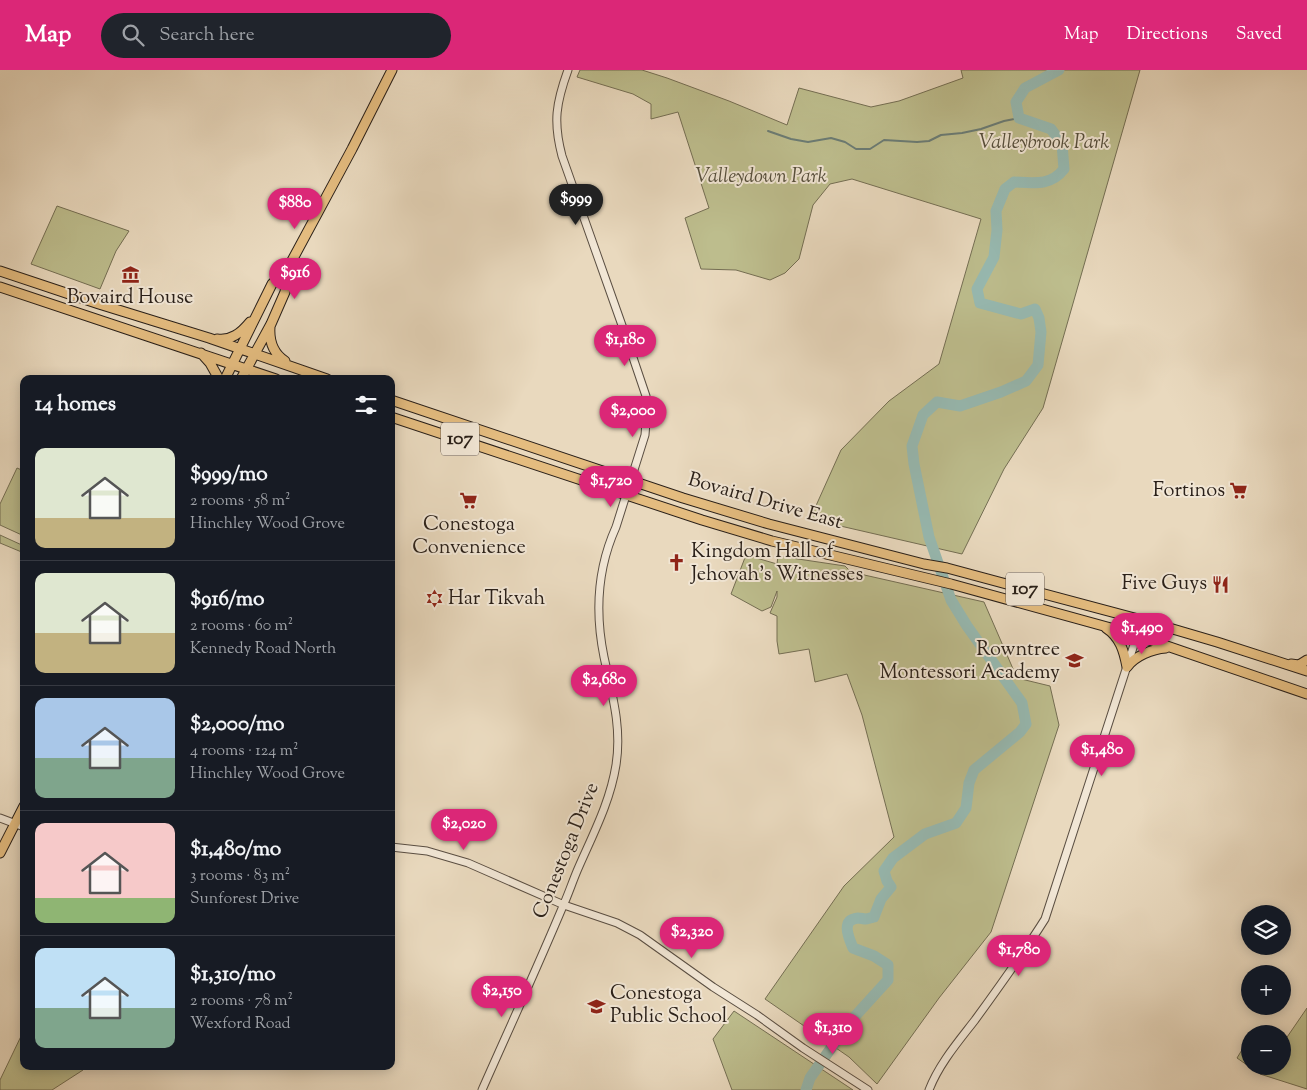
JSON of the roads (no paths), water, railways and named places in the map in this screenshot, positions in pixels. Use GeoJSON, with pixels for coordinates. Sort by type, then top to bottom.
{"type":"FeatureCollection","features":[{"type":"Feature","properties":{"kind":"main road"},"geometry":{"type":"LineString","coordinates":[[228,375],[272,284],[288,268],[392,70]]}},
{"type":"Feature","properties":{"kind":"main road"},"geometry":{"type":"LineString","coordinates":[[243,375],[271,324],[285,292],[288,268]]}},
{"type":"Feature","properties":{"kind":"main road"},"geometry":{"type":"LineString","coordinates":[[0,271],[98,304],[209,338],[316,375]]}},
{"type":"Feature","properties":{"kind":"main road"},"geometry":{"type":"LineString","coordinates":[[0,287],[265,375]]}},
{"type":"Feature","properties":{"kind":"main road"},"geometry":{"type":"LineString","coordinates":[[209,338],[223,340],[235,336],[243,331],[259,310]]}},
{"type":"Feature","properties":{"kind":"main road"},"geometry":{"type":"LineString","coordinates":[[271,324],[270,341],[278,357],[295,367]]}},
{"type":"Feature","properties":{"kind":"main road"},"geometry":{"type":"LineString","coordinates":[[201,353],[217,375]]}},
{"type":"Feature","properties":{"kind":"main road","name":"Bovaird Drive East"},"geometry":{"type":"LineString","coordinates":[[395,401],[682,498],[768,524],[924,564],[947,568],[1142,620],[1307,671]]}},
{"type":"Feature","properties":{"kind":"main road","name":"Bovaird Drive East"},"geometry":{"type":"LineString","coordinates":[[395,418],[702,520],[772,541],[951,584],[1102,625],[1307,694]]}},
{"type":"Feature","properties":{"kind":"main road"},"geometry":{"type":"LineString","coordinates":[[1102,625],[1120,642],[1127,667]]}},
{"type":"Feature","properties":{"kind":"main road"},"geometry":{"type":"LineString","coordinates":[[1127,667],[1135,659],[1152,650],[1170,648]]}},
{"type":"Feature","properties":{"kind":"main road"},"geometry":{"type":"LineString","coordinates":[[1276,661],[1299,664],[1307,660]]}},
{"type":"Feature","properties":{"kind":"main road"},"geometry":{"type":"LineString","coordinates":[[0,853],[19,826]]}},
{"type":"Feature","properties":{"kind":"street","name":"Conestoga Drive"},"geometry":{"type":"LineString","coordinates":[[482,1090],[564,905],[612,787],[617,763],[618,740],[614,695],[599,629],[599,584],[610,539],[616,527],[645,435],[646,396],[559,144],[556,125],[558,103],[568,70]]}},
{"type":"Feature","properties":{"kind":"street"},"geometry":{"type":"LineString","coordinates":[[929,1090],[933,1078],[942,1063],[998,988],[1045,919],[1142,620]]}},
{"type":"Feature","properties":{"kind":"street"},"geometry":{"type":"LineString","coordinates":[[0,818],[19,826]]}},
{"type":"Feature","properties":{"kind":"street"},"geometry":{"type":"LineString","coordinates":[[395,847],[427,851],[468,864],[564,905],[617,923],[640,935],[802,1048],[868,1090]]}},
{"type":"Feature","properties":{"kind":"waterway"},"geometry":{"type":"LineString","coordinates":[[806,1090],[810,1078],[848,1024],[888,980],[888,965],[874,956],[853,948],[847,930],[849,922],[852,919],[874,917],[881,899],[891,887],[884,871],[893,858],[925,834],[956,823],[966,808],[969,783],[974,770],[1020,732],[1026,724],[1022,703],[967,626],[951,600],[929,537],[912,446],[923,415],[937,402],[960,406],[1001,392],[1026,381],[1038,365],[1041,332],[1039,318],[1035,309],[1021,314],[980,303],[977,289],[994,257],[997,230],[996,211],[1005,189],[1014,182],[1035,183],[1048,181],[1064,169],[1062,144],[1051,129],[1019,118],[1016,102],[1025,88],[1059,70]]}},
{"type":"Feature","properties":{"kind":"waterway"},"geometry":{"type":"LineString","coordinates":[[768,131],[791,139],[808,142],[831,138],[845,142],[856,149],[870,149],[884,140],[929,141],[941,135],[981,129],[1019,118]]}},
{"type":"Feature","properties":{"kind":"place","name":"Bovaird House"},"geometry":{"type":"Point","coordinates":[130,274]}},
{"type":"Feature","properties":{"kind":"place","name":"Fortinos"},"geometry":{"type":"Point","coordinates":[1239,491]}},
{"type":"Feature","properties":{"kind":"place","name":"Conestoga Convenience"},"geometry":{"type":"Point","coordinates":[469,501]}},
{"type":"Feature","properties":{"kind":"place","name":"Kingdom Hall of Jehovah's Witnesses"},"geometry":{"type":"Point","coordinates":[677,563]}},
{"type":"Feature","properties":{"kind":"place","name":"Five Guys"},"geometry":{"type":"Point","coordinates":[1221,584]}},
{"type":"Feature","properties":{"kind":"place","name":"Har Tikvah"},"geometry":{"type":"Point","coordinates":[434,599]}},
{"type":"Feature","properties":{"kind":"place","name":"Rowntree Montessori Academy"},"geometry":{"type":"Point","coordinates":[1074,661]}},
{"type":"Feature","properties":{"kind":"place","name":"Conestoga Public School"},"geometry":{"type":"Point","coordinates":[596,1006]}},
{"type":"Feature","properties":{"kind":"park label","name":"Valleybrook Park"},"geometry":{"type":"Point","coordinates":[1044,143]}},
{"type":"Feature","properties":{"kind":"park label","name":"Valleydown Park"},"geometry":{"type":"Point","coordinates":[761,177]}}]}
